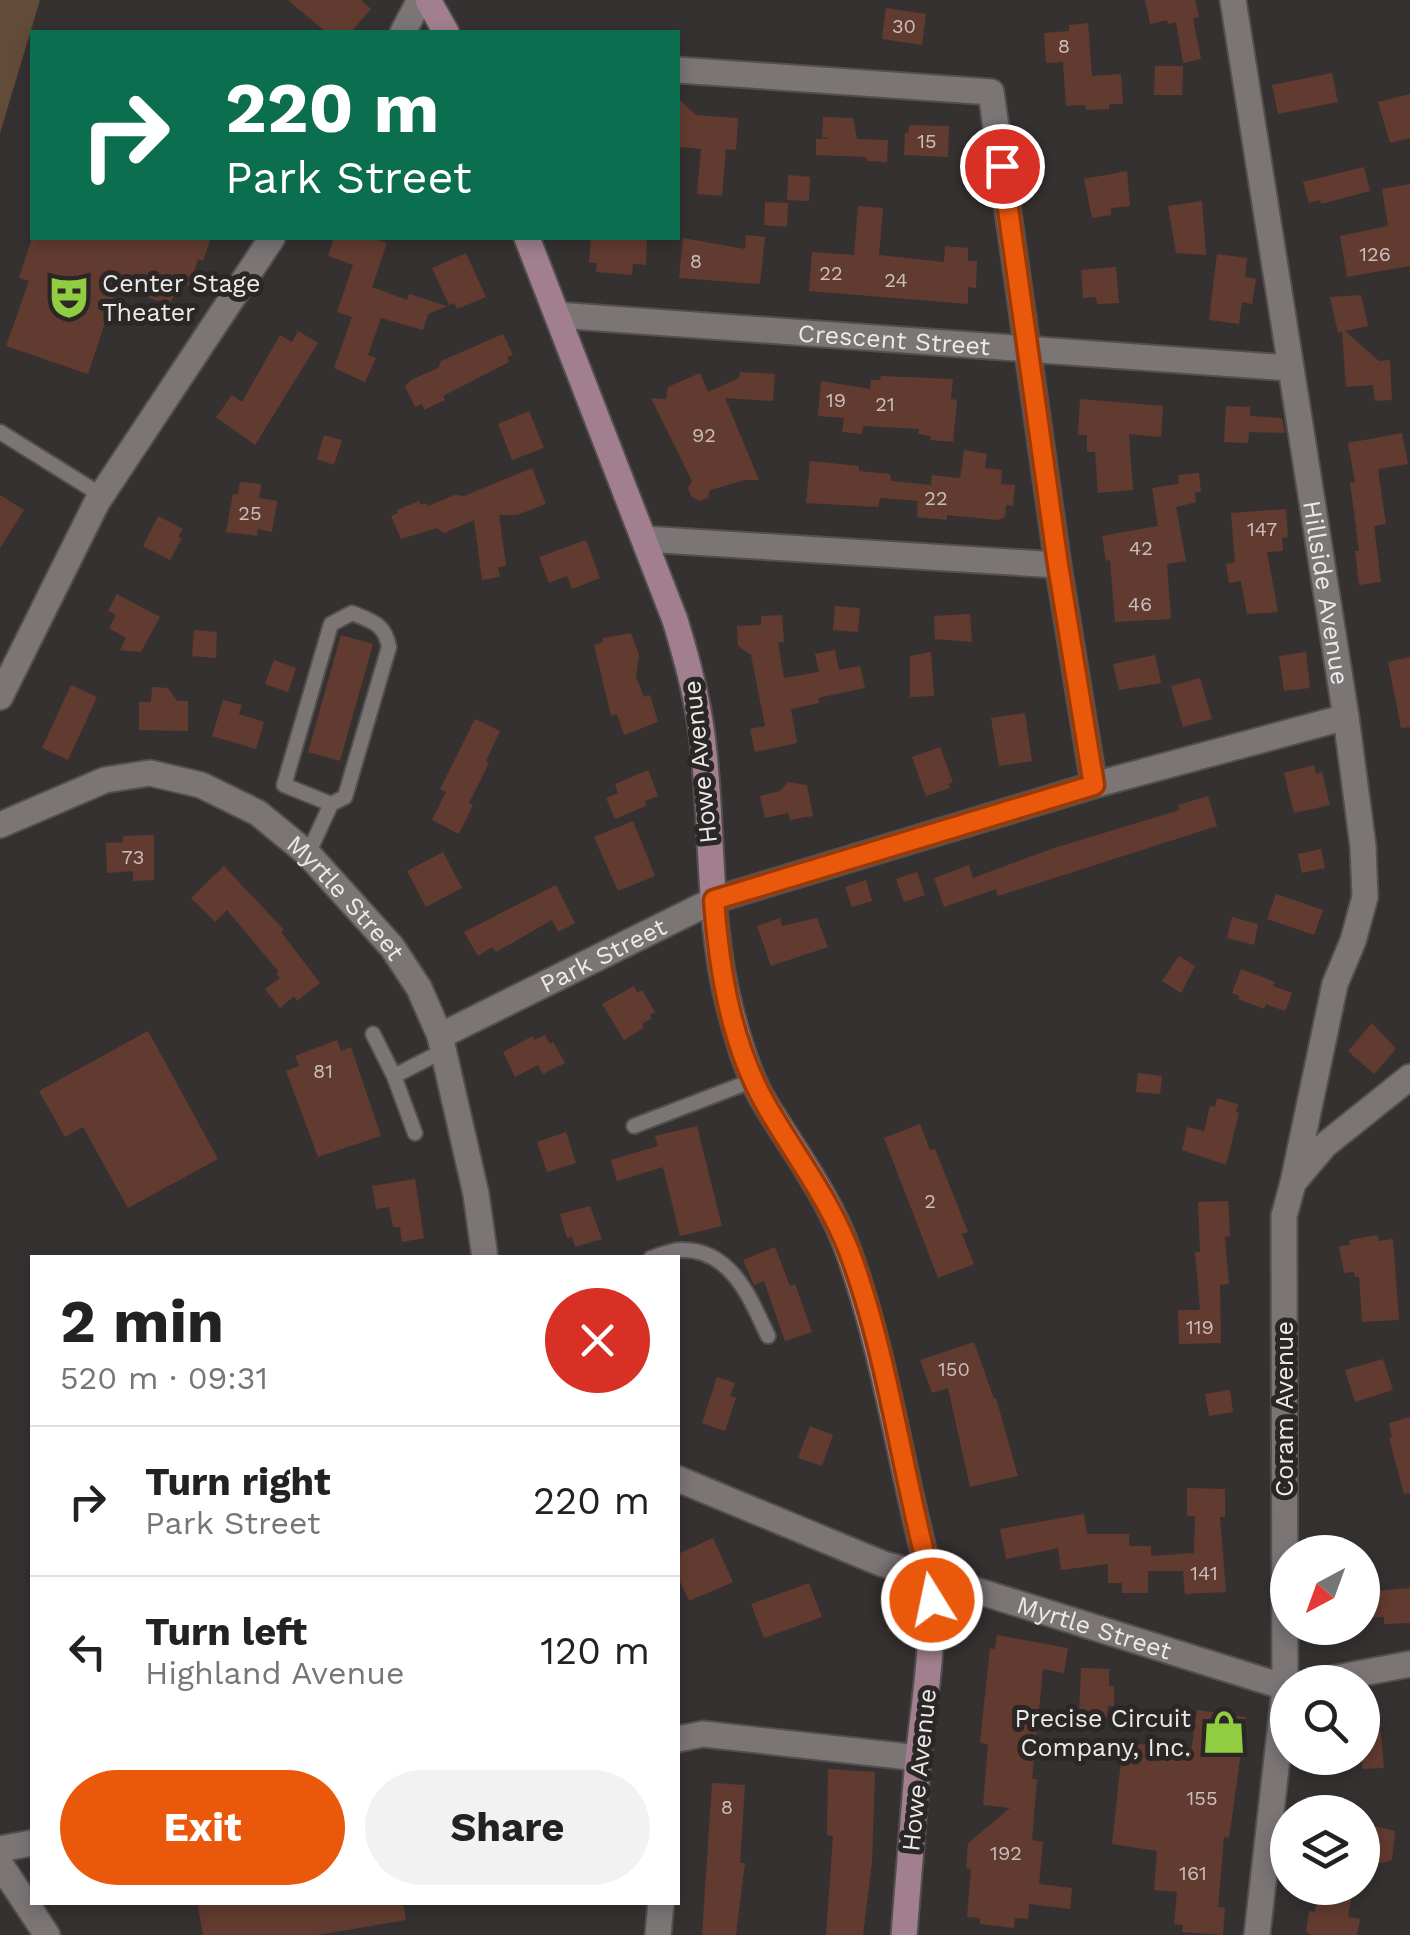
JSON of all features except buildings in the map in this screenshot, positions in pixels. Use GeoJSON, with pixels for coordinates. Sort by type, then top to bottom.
{"type":"FeatureCollection","features":[{"type":"Feature","properties":{"kind":"main road"},"geometry":{"type":"LineString","coordinates":[[428,0],[445,30]]}},
{"type":"Feature","properties":{"kind":"main road","name":"Howe Avenue"},"geometry":{"type":"LineString","coordinates":[[528,240],[645,539],[692,677],[704,750],[714,900],[729,1005],[766,1106],[825,1199],[848,1251],[872,1328],[930,1576],[934,1613],[931,1657],[918,1758],[904,1935]]}},
{"type":"Feature","properties":{"kind":"street"},"geometry":{"type":"LineString","coordinates":[[405,30],[420,0]]}},
{"type":"Feature","properties":{"kind":"street","name":"Hillside Avenue"},"geometry":{"type":"LineString","coordinates":[[1233,0],[1363,846],[1365,897],[1335,984],[1293,1183]]}},
{"type":"Feature","properties":{"kind":"street"},"geometry":{"type":"LineString","coordinates":[[680,70],[991,92],[1058,565],[1094,785]]}},
{"type":"Feature","properties":{"kind":"street"},"geometry":{"type":"LineString","coordinates":[[0,697],[101,494],[271,240]]}},
{"type":"Feature","properties":{"kind":"street","name":"Crescent Street"},"geometry":{"type":"LineString","coordinates":[[556,315],[1290,368]]}},
{"type":"Feature","properties":{"kind":"street"},"geometry":{"type":"LineString","coordinates":[[645,539],[1058,565]]}},
{"type":"Feature","properties":{"kind":"street","name":"Park Street"},"geometry":{"type":"LineString","coordinates":[[441,1044],[714,900],[1094,785],[1346,716]]}},
{"type":"Feature","properties":{"kind":"street","name":"Myrtle Street"},"geometry":{"type":"LineString","coordinates":[[0,825],[105,780],[150,773],[201,785],[258,813],[308,854],[392,947],[418,988],[441,1044],[476,1194],[485,1255]]}},
{"type":"Feature","properties":{"kind":"street"},"geometry":{"type":"LineString","coordinates":[[1293,1183],[1325,1144],[1410,1077]]}},
{"type":"Feature","properties":{"kind":"street","name":"Coram Avenue"},"geometry":{"type":"LineString","coordinates":[[1286,1665],[1283,1256],[1284,1216],[1293,1183]]}},
{"type":"Feature","properties":{"kind":"street","name":"Myrtle Street"},"geometry":{"type":"LineString","coordinates":[[680,1481],[883,1564],[1270,1683]]}},
{"type":"Feature","properties":{"kind":"street"},"geometry":{"type":"LineString","coordinates":[[1380,1670],[1410,1664]]}},
{"type":"Feature","properties":{"kind":"street"},"geometry":{"type":"LineString","coordinates":[[680,1739],[703,1734],[918,1758]]}},
{"type":"Feature","properties":{"kind":"street","name":"Coram Avenue"},"geometry":{"type":"LineString","coordinates":[[1257,1935],[1276,1775]]}},
{"type":"Feature","properties":{"kind":"street"},"geometry":{"type":"LineString","coordinates":[[0,1849],[30,1843]]}},
{"type":"Feature","properties":{"kind":"street"},"geometry":{"type":"LineString","coordinates":[[0,1864],[47,1935]]}},
{"type":"Feature","properties":{"kind":"street"},"geometry":{"type":"LineString","coordinates":[[658,1935],[661,1905]]}},
{"type":"Feature","properties":{"kind":"lane"},"geometry":{"type":"LineString","coordinates":[[0,432],[101,494]]}},
{"type":"Feature","properties":{"kind":"lane"},"geometry":{"type":"LineString","coordinates":[[308,854],[331,804],[345,796],[389,647],[387,634],[378,624],[352,613],[331,624],[284,786],[331,804]]}},
{"type":"Feature","properties":{"kind":"lane"},"geometry":{"type":"LineString","coordinates":[[373,1034],[415,1133]]}},
{"type":"Feature","properties":{"kind":"lane"},"geometry":{"type":"LineString","coordinates":[[394,1076],[441,1044]]}},
{"type":"Feature","properties":{"kind":"lane"},"geometry":{"type":"LineString","coordinates":[[634,1126],[754,1080]]}},
{"type":"Feature","properties":{"kind":"lane"},"geometry":{"type":"LineString","coordinates":[[663,1255],[682,1250],[720,1263],[731,1271],[746,1290],[768,1336]]}},
{"type":"Feature","properties":{"kind":"shaded area"},"geometry":{"type":"Polygon","coordinates":[[[0,0],[40,0],[30,30],[0,133],[0,0]]]}},
{"type":"Feature","properties":{"kind":"place","name":"Center Stage Theater"},"geometry":{"type":"Point","coordinates":[69,297]}},
{"type":"Feature","properties":{"kind":"place","name":"Precise Circuit Company, Inc."},"geometry":{"type":"Point","coordinates":[1224,1732]}},
{"type":"Feature","properties":{"kind":"route"},"geometry":{"type":"LineString","coordinates":[[932,1600],[930,1576],[872,1328],[848,1251],[825,1199],[766,1106],[744,1056],[721,966],[714,900],[1094,785],[1058,565],[1002,166]]}}]}
